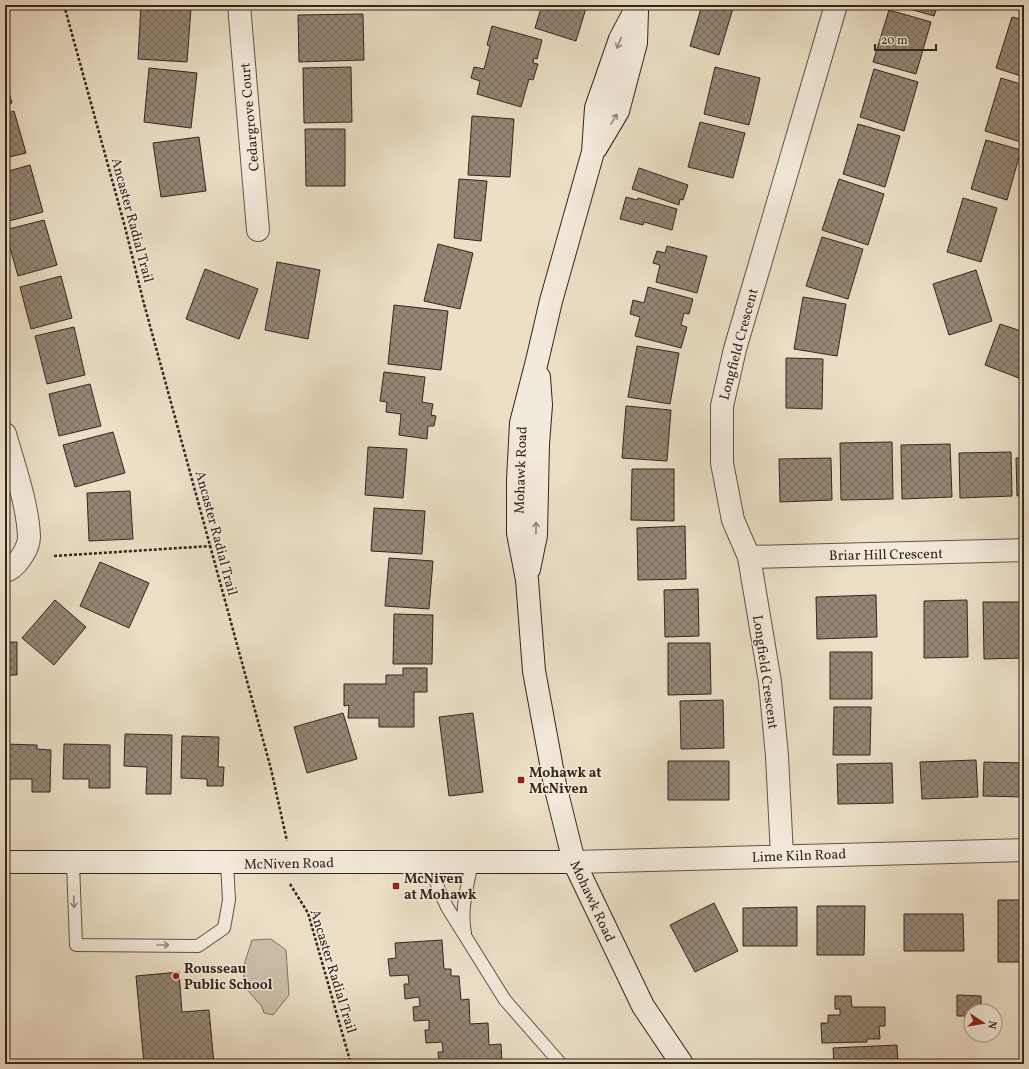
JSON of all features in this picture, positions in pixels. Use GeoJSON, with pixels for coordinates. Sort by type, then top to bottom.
{"type":"FeatureCollection","features":[{"type":"Feature","properties":{"kind":"street","name":"Cedargrove Court"},"geometry":{"type":"LineString","coordinates":[[239,5],[258,230]]}},
{"type":"Feature","properties":{"kind":"street","name":"Longfield Crescent"},"geometry":{"type":"LineString","coordinates":[[782,856],[777,756],[770,682],[749,557],[733,520],[722,463],[722,406],[735,349],[836,5]]}},
{"type":"Feature","properties":{"kind":"street","name":"Mohawk Road"},"geometry":{"type":"LineString","coordinates":[[637,7],[620,39],[596,108],[593,152],[551,301],[521,423],[518,480],[518,533],[527,580],[534,671],[555,785],[574,862],[644,1006],[682,1064]]}},
{"type":"Feature","properties":{"kind":"street"},"geometry":{"type":"LineString","coordinates":[[5,434],[26,511],[29,539],[20,560],[9,570],[5,571]]}},
{"type":"Feature","properties":{"kind":"street","name":"Briar Hill Crescent"},"geometry":{"type":"LineString","coordinates":[[749,557],[1024,550]]}},
{"type":"Feature","properties":{"kind":"street","name":"Lime Kiln Road"},"geometry":{"type":"LineString","coordinates":[[574,862],[1024,850]]}},
{"type":"Feature","properties":{"kind":"street","name":"McNiven Road"},"geometry":{"type":"LineString","coordinates":[[5,862],[574,862]]}},
{"type":"Feature","properties":{"kind":"lane"},"geometry":{"type":"LineString","coordinates":[[429,861],[439,890],[447,907],[505,1000],[561,1064]]}},
{"type":"Feature","properties":{"kind":"lane"},"geometry":{"type":"LineString","coordinates":[[466,936],[464,927],[464,906],[472,862]]}},
{"type":"Feature","properties":{"kind":"lane"},"geometry":{"type":"LineString","coordinates":[[73,863],[76,945],[198,946],[224,928],[229,900],[227,863]]}},
{"type":"Feature","properties":{"kind":"path","name":"Ancaster Radial Trail"},"geometry":{"type":"LineString","coordinates":[[64,5],[271,769],[287,838],[289,882],[308,913],[351,1064]]}},
{"type":"Feature","properties":{"kind":"path"},"geometry":{"type":"LineString","coordinates":[[54,556],[210,546]]}},
{"type":"Feature","properties":{"kind":"shaded area"},"geometry":{"type":"Polygon","coordinates":[[[271,939],[286,950],[289,995],[273,1015],[264,1013],[262,1007],[245,987],[243,968],[252,940],[271,939]]]}},
{"type":"Feature","properties":{"kind":"building"},"geometry":{"type":"Polygon","coordinates":[[[141,5],[191,8],[187,62],[138,59],[141,5]]]}},
{"type":"Feature","properties":{"kind":"building"},"geometry":{"type":"Polygon","coordinates":[[[328,5],[350,5],[349,10],[328,5]]]}},
{"type":"Feature","properties":{"kind":"building"},"geometry":{"type":"Polygon","coordinates":[[[542,5],[587,5],[576,41],[535,28],[542,5]]]}},
{"type":"Feature","properties":{"kind":"building"},"geometry":{"type":"Polygon","coordinates":[[[702,5],[734,5],[719,55],[690,46],[702,5]]]}},
{"type":"Feature","properties":{"kind":"building"},"geometry":{"type":"Polygon","coordinates":[[[896,5],[938,5],[934,16],[896,5]]]}},
{"type":"Feature","properties":{"kind":"building"},"geometry":{"type":"Polygon","coordinates":[[[889,10],[931,22],[916,74],[873,62],[889,10]]]}},
{"type":"Feature","properties":{"kind":"building"},"geometry":{"type":"Polygon","coordinates":[[[363,14],[364,60],[299,62],[298,15],[363,14]]]}},
{"type":"Feature","properties":{"kind":"building"},"geometry":{"type":"Polygon","coordinates":[[[1012,17],[1024,20],[1024,77],[996,68],[1012,17]]]}},
{"type":"Feature","properties":{"kind":"building"},"geometry":{"type":"Polygon","coordinates":[[[492,26],[542,40],[537,59],[534,58],[533,63],[538,64],[533,80],[529,79],[521,107],[477,94],[480,81],[471,78],[474,67],[484,69],[490,46],[487,45],[492,26]]]}},
{"type":"Feature","properties":{"kind":"building"},"geometry":{"type":"Polygon","coordinates":[[[351,67],[352,122],[304,123],[303,68],[351,67]]]}},
{"type":"Feature","properties":{"kind":"building"},"geometry":{"type":"Polygon","coordinates":[[[715,67],[760,78],[749,125],[704,114],[715,67]]]}},
{"type":"Feature","properties":{"kind":"building"},"geometry":{"type":"Polygon","coordinates":[[[149,68],[197,73],[191,128],[144,122],[149,68]]]}},
{"type":"Feature","properties":{"kind":"building"},"geometry":{"type":"Polygon","coordinates":[[[874,69],[918,82],[904,131],[860,117],[874,69]]]}},
{"type":"Feature","properties":{"kind":"building"},"geometry":{"type":"Polygon","coordinates":[[[5,78],[12,103],[5,105],[5,78]]]}},
{"type":"Feature","properties":{"kind":"building"},"geometry":{"type":"Polygon","coordinates":[[[1001,78],[1024,85],[1024,143],[985,131],[1001,78]]]}},
{"type":"Feature","properties":{"kind":"building"},"geometry":{"type":"Polygon","coordinates":[[[14,111],[26,153],[5,158],[5,114],[14,111]]]}},
{"type":"Feature","properties":{"kind":"building"},"geometry":{"type":"Polygon","coordinates":[[[472,116],[514,119],[510,177],[468,175],[472,116]]]}},
{"type":"Feature","properties":{"kind":"building"},"geometry":{"type":"Polygon","coordinates":[[[700,122],[745,133],[733,178],[688,167],[700,122]]]}},
{"type":"Feature","properties":{"kind":"building"},"geometry":{"type":"Polygon","coordinates":[[[858,124],[900,136],[885,187],[843,174],[858,124]]]}},
{"type":"Feature","properties":{"kind":"building"},"geometry":{"type":"Polygon","coordinates":[[[305,129],[345,129],[345,186],[306,186],[305,129]]]}},
{"type":"Feature","properties":{"kind":"building"},"geometry":{"type":"Polygon","coordinates":[[[199,137],[206,191],[161,197],[153,143],[199,137]]]}},
{"type":"Feature","properties":{"kind":"building"},"geometry":{"type":"Polygon","coordinates":[[[986,140],[1021,150],[1007,200],[971,189],[986,140]]]}},
{"type":"Feature","properties":{"kind":"building"},"geometry":{"type":"Polygon","coordinates":[[[30,165],[43,212],[5,222],[5,172],[30,165]]]}},
{"type":"Feature","properties":{"kind":"building"},"geometry":{"type":"Polygon","coordinates":[[[639,168],[688,185],[683,200],[680,199],[679,205],[632,189],[639,168]]]}},
{"type":"Feature","properties":{"kind":"building"},"geometry":{"type":"Polygon","coordinates":[[[459,179],[487,181],[481,241],[454,238],[459,179]]]}},
{"type":"Feature","properties":{"kind":"building"},"geometry":{"type":"Polygon","coordinates":[[[839,179],[884,194],[868,245],[822,230],[839,179]]]}},
{"type":"Feature","properties":{"kind":"building"},"geometry":{"type":"Polygon","coordinates":[[[626,197],[637,200],[638,198],[677,209],[672,230],[644,222],[643,225],[620,219],[626,197]]]}},
{"type":"Feature","properties":{"kind":"building"},"geometry":{"type":"Polygon","coordinates":[[[963,198],[997,208],[981,262],[947,252],[963,198]]]}},
{"type":"Feature","properties":{"kind":"building"},"geometry":{"type":"Polygon","coordinates":[[[44,220],[57,265],[18,276],[5,230],[44,220]]]}},
{"type":"Feature","properties":{"kind":"building"},"geometry":{"type":"Polygon","coordinates":[[[822,237],[863,249],[848,299],[806,286],[822,237]]]}},
{"type":"Feature","properties":{"kind":"building"},"geometry":{"type":"Polygon","coordinates":[[[438,244],[473,253],[460,309],[424,301],[438,244]]]}},
{"type":"Feature","properties":{"kind":"building"},"geometry":{"type":"Polygon","coordinates":[[[667,246],[707,256],[697,293],[656,282],[660,265],[653,263],[657,251],[665,253],[667,246]]]}},
{"type":"Feature","properties":{"kind":"building"},"geometry":{"type":"Polygon","coordinates":[[[277,262],[320,270],[308,339],[265,330],[277,262]]]}},
{"type":"Feature","properties":{"kind":"building"},"geometry":{"type":"Polygon","coordinates":[[[205,269],[258,289],[239,339],[186,319],[205,269]]]}},
{"type":"Feature","properties":{"kind":"building"},"geometry":{"type":"Polygon","coordinates":[[[976,270],[992,321],[949,335],[933,284],[976,270]]]}},
{"type":"Feature","properties":{"kind":"building"},"geometry":{"type":"Polygon","coordinates":[[[61,276],[72,318],[31,329],[20,287],[61,276]]]}},
{"type":"Feature","properties":{"kind":"building"},"geometry":{"type":"Polygon","coordinates":[[[648,287],[693,299],[689,314],[684,313],[681,325],[687,327],[681,348],[635,336],[640,317],[630,314],[633,300],[644,303],[648,287]]]}},
{"type":"Feature","properties":{"kind":"building"},"geometry":{"type":"Polygon","coordinates":[[[803,297],[846,304],[837,356],[794,349],[803,297]]]}},
{"type":"Feature","properties":{"kind":"building"},"geometry":{"type":"Polygon","coordinates":[[[394,305],[448,311],[441,370],[388,364],[394,305]]]}},
{"type":"Feature","properties":{"kind":"building"},"geometry":{"type":"Polygon","coordinates":[[[1000,324],[1024,332],[1024,380],[985,365],[1000,324]]]}},
{"type":"Feature","properties":{"kind":"building"},"geometry":{"type":"Polygon","coordinates":[[[74,327],[85,375],[47,384],[35,336],[74,327]]]}},
{"type":"Feature","properties":{"kind":"building"},"geometry":{"type":"Polygon","coordinates":[[[637,346],[679,353],[670,404],[628,397],[637,346]]]}},
{"type":"Feature","properties":{"kind":"building"},"geometry":{"type":"Polygon","coordinates":[[[786,358],[823,359],[822,409],[786,408],[786,358]]]}},
{"type":"Feature","properties":{"kind":"building"},"geometry":{"type":"Polygon","coordinates":[[[384,372],[425,377],[422,402],[433,404],[431,415],[436,416],[434,426],[428,426],[427,439],[399,435],[401,414],[386,412],[387,402],[380,401],[384,372]]]}},
{"type":"Feature","properties":{"kind":"building"},"geometry":{"type":"Polygon","coordinates":[[[90,384],[101,426],[59,436],[49,394],[90,384]]]}},
{"type":"Feature","properties":{"kind":"building"},"geometry":{"type":"Polygon","coordinates":[[[626,406],[671,410],[667,461],[622,458],[626,406]]]}},
{"type":"Feature","properties":{"kind":"building"},"geometry":{"type":"Polygon","coordinates":[[[113,432],[125,473],[75,487],[63,445],[113,432]]]}},
{"type":"Feature","properties":{"kind":"building"},"geometry":{"type":"Polygon","coordinates":[[[892,442],[893,499],[841,500],[840,443],[892,442]]]}},
{"type":"Feature","properties":{"kind":"building"},"geometry":{"type":"Polygon","coordinates":[[[950,444],[952,497],[902,499],[901,445],[950,444]]]}},
{"type":"Feature","properties":{"kind":"building"},"geometry":{"type":"Polygon","coordinates":[[[368,447],[407,449],[403,498],[365,495],[368,447]]]}},
{"type":"Feature","properties":{"kind":"building"},"geometry":{"type":"Polygon","coordinates":[[[1011,452],[1012,496],[960,498],[959,453],[1011,452]]]}},
{"type":"Feature","properties":{"kind":"building"},"geometry":{"type":"Polygon","coordinates":[[[831,458],[832,500],[780,502],[779,459],[831,458]]]}},
{"type":"Feature","properties":{"kind":"building"},"geometry":{"type":"Polygon","coordinates":[[[1016,458],[1024,458],[1024,495],[1017,496],[1016,458]]]}},
{"type":"Feature","properties":{"kind":"building"},"geometry":{"type":"Polygon","coordinates":[[[632,469],[674,469],[674,521],[631,520],[632,469]]]}},
{"type":"Feature","properties":{"kind":"building"},"geometry":{"type":"Polygon","coordinates":[[[130,491],[133,539],[89,541],[87,493],[130,491]]]}},
{"type":"Feature","properties":{"kind":"building"},"geometry":{"type":"Polygon","coordinates":[[[374,508],[425,511],[422,554],[371,551],[374,508]]]}},
{"type":"Feature","properties":{"kind":"building"},"geometry":{"type":"Polygon","coordinates":[[[685,526],[686,579],[638,580],[637,528],[685,526]]]}},
{"type":"Feature","properties":{"kind":"building"},"geometry":{"type":"Polygon","coordinates":[[[389,558],[433,561],[429,609],[385,606],[389,558]]]}},
{"type":"Feature","properties":{"kind":"building"},"geometry":{"type":"Polygon","coordinates":[[[100,562],[149,583],[129,628],[80,606],[100,562]]]}},
{"type":"Feature","properties":{"kind":"building"},"geometry":{"type":"Polygon","coordinates":[[[698,589],[699,636],[665,637],[664,590],[698,589]]]}},
{"type":"Feature","properties":{"kind":"building"},"geometry":{"type":"Polygon","coordinates":[[[876,595],[877,637],[817,639],[816,597],[876,595]]]}},
{"type":"Feature","properties":{"kind":"building"},"geometry":{"type":"Polygon","coordinates":[[[55,600],[86,627],[54,665],[22,638],[55,600]]]}},
{"type":"Feature","properties":{"kind":"building"},"geometry":{"type":"Polygon","coordinates":[[[967,600],[968,657],[924,658],[924,601],[967,600]]]}},
{"type":"Feature","properties":{"kind":"building"},"geometry":{"type":"Polygon","coordinates":[[[983,602],[1024,602],[1024,658],[984,659],[983,602]]]}},
{"type":"Feature","properties":{"kind":"building"},"geometry":{"type":"Polygon","coordinates":[[[394,614],[433,615],[432,664],[393,664],[394,614]]]}},
{"type":"Feature","properties":{"kind":"building"},"geometry":{"type":"Polygon","coordinates":[[[5,642],[17,642],[17,675],[5,675],[5,642]]]}},
{"type":"Feature","properties":{"kind":"building"},"geometry":{"type":"Polygon","coordinates":[[[668,643],[710,643],[711,694],[668,695],[668,643]]]}},
{"type":"Feature","properties":{"kind":"building"},"geometry":{"type":"Polygon","coordinates":[[[830,652],[872,652],[872,699],[830,699],[830,652]]]}},
{"type":"Feature","properties":{"kind":"building"},"geometry":{"type":"Polygon","coordinates":[[[403,668],[427,668],[427,692],[414,692],[414,727],[379,727],[379,718],[348,718],[349,705],[344,706],[344,684],[386,684],[386,675],[403,675],[403,668]]]}},
{"type":"Feature","properties":{"kind":"building"},"geometry":{"type":"Polygon","coordinates":[[[723,700],[724,748],[681,749],[680,701],[723,700]]]}},
{"type":"Feature","properties":{"kind":"building"},"geometry":{"type":"Polygon","coordinates":[[[834,707],[871,707],[870,755],[833,755],[834,707]]]}},
{"type":"Feature","properties":{"kind":"building"},"geometry":{"type":"Polygon","coordinates":[[[343,713],[357,759],[307,773],[294,727],[343,713]]]}},
{"type":"Feature","properties":{"kind":"building"},"geometry":{"type":"Polygon","coordinates":[[[473,713],[483,792],[449,796],[439,717],[473,713]]]}},
{"type":"Feature","properties":{"kind":"building"},"geometry":{"type":"Polygon","coordinates":[[[125,734],[172,735],[171,794],[146,794],[147,767],[124,766],[125,734]]]}},
{"type":"Feature","properties":{"kind":"building"},"geometry":{"type":"Polygon","coordinates":[[[182,736],[219,737],[218,767],[224,767],[223,786],[207,786],[207,779],[181,778],[182,736]]]}},
{"type":"Feature","properties":{"kind":"building"},"geometry":{"type":"Polygon","coordinates":[[[5,744],[37,745],[37,749],[51,750],[50,792],[32,792],[32,779],[5,779],[5,744]]]}},
{"type":"Feature","properties":{"kind":"building"},"geometry":{"type":"Polygon","coordinates":[[[64,744],[110,745],[110,788],[89,788],[89,779],[63,779],[64,744]]]}},
{"type":"Feature","properties":{"kind":"building"},"geometry":{"type":"Polygon","coordinates":[[[976,760],[978,797],[922,799],[920,762],[976,760]]]}},
{"type":"Feature","properties":{"kind":"building"},"geometry":{"type":"Polygon","coordinates":[[[668,761],[729,761],[729,800],[668,800],[668,761]]]}},
{"type":"Feature","properties":{"kind":"building"},"geometry":{"type":"Polygon","coordinates":[[[984,762],[1024,763],[1024,797],[983,796],[984,762]]]}},
{"type":"Feature","properties":{"kind":"building"},"geometry":{"type":"Polygon","coordinates":[[[892,763],[893,803],[838,804],[837,764],[892,763]]]}},
{"type":"Feature","properties":{"kind":"building"},"geometry":{"type":"Polygon","coordinates":[[[998,900],[1024,900],[1024,962],[998,962],[998,900]]]}},
{"type":"Feature","properties":{"kind":"building"},"geometry":{"type":"Polygon","coordinates":[[[714,903],[738,951],[695,972],[670,925],[714,903]]]}},
{"type":"Feature","properties":{"kind":"building"},"geometry":{"type":"Polygon","coordinates":[[[817,906],[865,906],[864,955],[817,955],[817,906]]]}},
{"type":"Feature","properties":{"kind":"building"},"geometry":{"type":"Polygon","coordinates":[[[797,907],[797,946],[743,946],[743,908],[797,907]]]}},
{"type":"Feature","properties":{"kind":"building"},"geometry":{"type":"Polygon","coordinates":[[[904,914],[963,914],[964,951],[904,951],[904,914]]]}},
{"type":"Feature","properties":{"kind":"building"},"geometry":{"type":"Polygon","coordinates":[[[442,940],[444,969],[451,969],[451,976],[459,976],[461,1000],[469,999],[470,1024],[488,1023],[489,1045],[501,1044],[502,1064],[439,1064],[438,1052],[443,1052],[442,1042],[426,1043],[425,1030],[429,1030],[429,1020],[414,1021],[413,1007],[420,1006],[419,997],[405,999],[404,984],[409,984],[408,975],[390,976],[388,959],[396,958],[395,943],[442,940]]]}},
{"type":"Feature","properties":{"kind":"building"},"geometry":{"type":"Polygon","coordinates":[[[179,972],[182,1012],[209,1010],[214,1064],[144,1064],[136,976],[179,972]]]}},
{"type":"Feature","properties":{"kind":"building"},"geometry":{"type":"Polygon","coordinates":[[[957,995],[981,996],[981,1003],[963,1003],[963,1016],[957,1016],[957,995]]]}},
{"type":"Feature","properties":{"kind":"building"},"geometry":{"type":"Polygon","coordinates":[[[835,996],[851,996],[852,1007],[885,1007],[885,1026],[879,1026],[880,1039],[867,1039],[867,1042],[822,1043],[821,1023],[828,1023],[828,1015],[840,1015],[840,1009],[835,1009],[835,996]]]}},
{"type":"Feature","properties":{"kind":"building"},"geometry":{"type":"Polygon","coordinates":[[[897,1045],[898,1064],[834,1064],[833,1048],[897,1045]]]}},
{"type":"Feature","properties":{"kind":"place","name":"Mohawk at McNiven"},"geometry":{"type":"Point","coordinates":[521,780]}},
{"type":"Feature","properties":{"kind":"place","name":"McNiven at Mohawk"},"geometry":{"type":"Point","coordinates":[396,886]}},
{"type":"Feature","properties":{"kind":"place","name":"Rousseau Public School"},"geometry":{"type":"Point","coordinates":[176,976]}}]}
